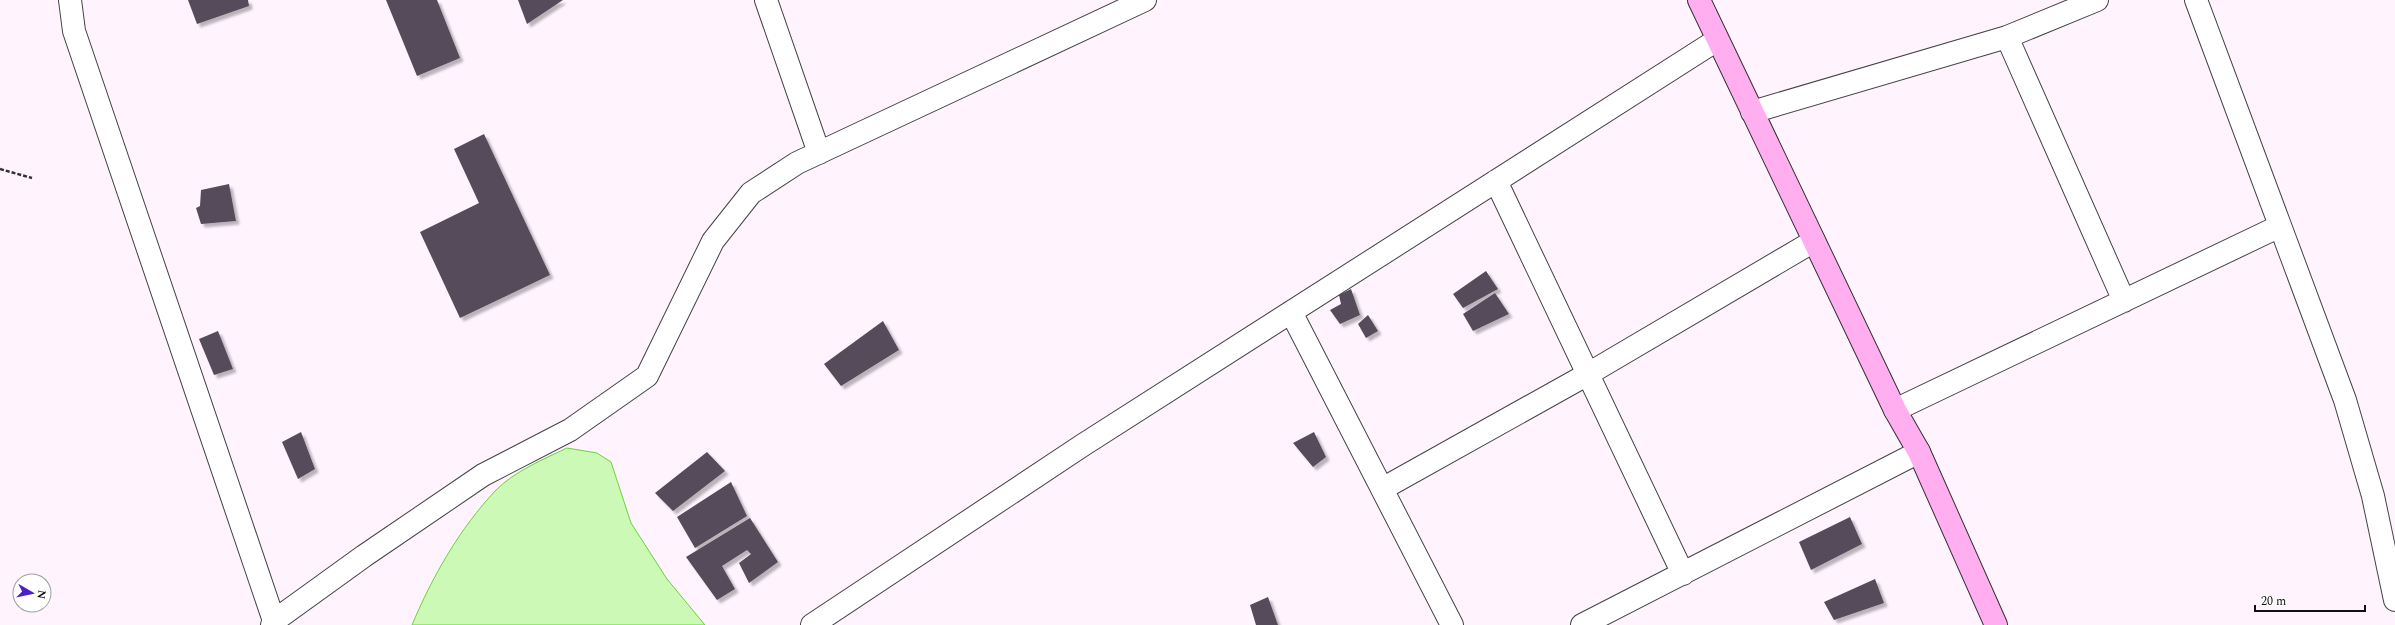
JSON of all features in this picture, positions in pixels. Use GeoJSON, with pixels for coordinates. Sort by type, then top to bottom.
{"type":"FeatureCollection","features":[{"type":"Feature","properties":{"kind":"street"},"geometry":{"type":"LineString","coordinates":[[70,0],[74,31],[273,623],[364,556],[483,476],[570,430],[647,376],[714,241],[751,193],[797,164],[819,153],[1146,0]]}},
{"type":"Feature","properties":{"kind":"street"},"geometry":{"type":"LineString","coordinates":[[766,0],[819,153]]}},
{"type":"Feature","properties":{"kind":"street"},"geometry":{"type":"LineString","coordinates":[[1699,0],[1895,410],[1919,452],[1996,625]]}},
{"type":"Feature","properties":{"kind":"street"},"geometry":{"type":"LineString","coordinates":[[1752,112],[2007,37],[2097,0]]}},
{"type":"Feature","properties":{"kind":"street"},"geometry":{"type":"LineString","coordinates":[[2196,0],[2345,400],[2373,496],[2395,600]]}},
{"type":"Feature","properties":{"kind":"street"},"geometry":{"type":"LineString","coordinates":[[2007,37],[2124,301]]}},
{"type":"Feature","properties":{"kind":"street"},"geometry":{"type":"LineString","coordinates":[[812,625],[1083,445],[1717,40]]}},
{"type":"Feature","properties":{"kind":"street"},"geometry":{"type":"LineString","coordinates":[[1496,181],[1683,574]]}},
{"type":"Feature","properties":{"kind":"street"},"geometry":{"type":"LineString","coordinates":[[1895,410],[2280,226]]}},
{"type":"Feature","properties":{"kind":"street"},"geometry":{"type":"LineString","coordinates":[[1382,489],[1588,374],[1814,241]]}},
{"type":"Feature","properties":{"kind":"street"},"geometry":{"type":"LineString","coordinates":[[1291,312],[1452,625]]}},
{"type":"Feature","properties":{"kind":"street"},"geometry":{"type":"LineString","coordinates":[[1582,625],[1919,452]]}},
{"type":"Feature","properties":{"kind":"path"},"geometry":{"type":"LineString","coordinates":[[0,169],[32,178]]}},
{"type":"Feature","properties":{"kind":"shaded area"},"geometry":{"type":"Polygon","coordinates":[[[567,448],[597,453],[611,462],[631,523],[667,579],[705,625],[412,625],[428,589],[448,554],[470,520],[496,490],[512,477],[530,466],[567,448]]]}},
{"type":"Feature","properties":{"kind":"building"},"geometry":{"type":"Polygon","coordinates":[[[188,0],[248,0],[249,6],[197,24],[188,0]]]}},
{"type":"Feature","properties":{"kind":"building"},"geometry":{"type":"Polygon","coordinates":[[[386,0],[437,0],[460,58],[417,76],[386,0]]]}},
{"type":"Feature","properties":{"kind":"building"},"geometry":{"type":"Polygon","coordinates":[[[518,0],[563,0],[527,24],[518,0]]]}},
{"type":"Feature","properties":{"kind":"building"},"geometry":{"type":"Polygon","coordinates":[[[484,134],[550,275],[460,318],[420,232],[479,203],[454,149],[484,134]]]}},
{"type":"Feature","properties":{"kind":"building"},"geometry":{"type":"Polygon","coordinates":[[[229,184],[236,221],[201,224],[196,208],[200,206],[201,190],[229,184]]]}},
{"type":"Feature","properties":{"kind":"building"},"geometry":{"type":"Polygon","coordinates":[[[1486,271],[1498,289],[1463,308],[1453,294],[1486,271]]]}},
{"type":"Feature","properties":{"kind":"building"},"geometry":{"type":"Polygon","coordinates":[[[1351,289],[1360,315],[1340,324],[1330,310],[1341,304],[1339,295],[1351,289]]]}},
{"type":"Feature","properties":{"kind":"building"},"geometry":{"type":"Polygon","coordinates":[[[1495,293],[1509,314],[1473,331],[1463,314],[1495,293]]]}},
{"type":"Feature","properties":{"kind":"building"},"geometry":{"type":"Polygon","coordinates":[[[1368,315],[1378,331],[1366,338],[1358,324],[1368,315]]]}},
{"type":"Feature","properties":{"kind":"building"},"geometry":{"type":"Polygon","coordinates":[[[883,321],[899,350],[841,386],[824,364],[883,321]]]}},
{"type":"Feature","properties":{"kind":"building"},"geometry":{"type":"Polygon","coordinates":[[[218,331],[233,369],[214,375],[199,339],[218,331]]]}},
{"type":"Feature","properties":{"kind":"building"},"geometry":{"type":"Polygon","coordinates":[[[301,432],[315,469],[298,479],[282,442],[301,432]]]}},
{"type":"Feature","properties":{"kind":"building"},"geometry":{"type":"Polygon","coordinates":[[[1314,432],[1326,457],[1313,467],[1293,443],[1314,432]]]}},
{"type":"Feature","properties":{"kind":"building"},"geometry":{"type":"Polygon","coordinates":[[[707,452],[725,471],[673,511],[655,493],[707,452]]]}},
{"type":"Feature","properties":{"kind":"building"},"geometry":{"type":"Polygon","coordinates":[[[731,482],[747,516],[695,548],[677,517],[731,482]]]}},
{"type":"Feature","properties":{"kind":"building"},"geometry":{"type":"Polygon","coordinates":[[[1850,517],[1862,544],[1811,570],[1799,542],[1850,517]]]}},
{"type":"Feature","properties":{"kind":"building"},"geometry":{"type":"Polygon","coordinates":[[[750,518],[778,562],[749,583],[739,563],[751,554],[747,550],[722,566],[735,589],[717,600],[686,557],[750,518]]]}},
{"type":"Feature","properties":{"kind":"building"},"geometry":{"type":"Polygon","coordinates":[[[1875,579],[1884,603],[1834,620],[1824,602],[1875,579]]]}},
{"type":"Feature","properties":{"kind":"building"},"geometry":{"type":"Polygon","coordinates":[[[1268,597],[1278,625],[1256,625],[1250,605],[1268,597]]]}}]}
